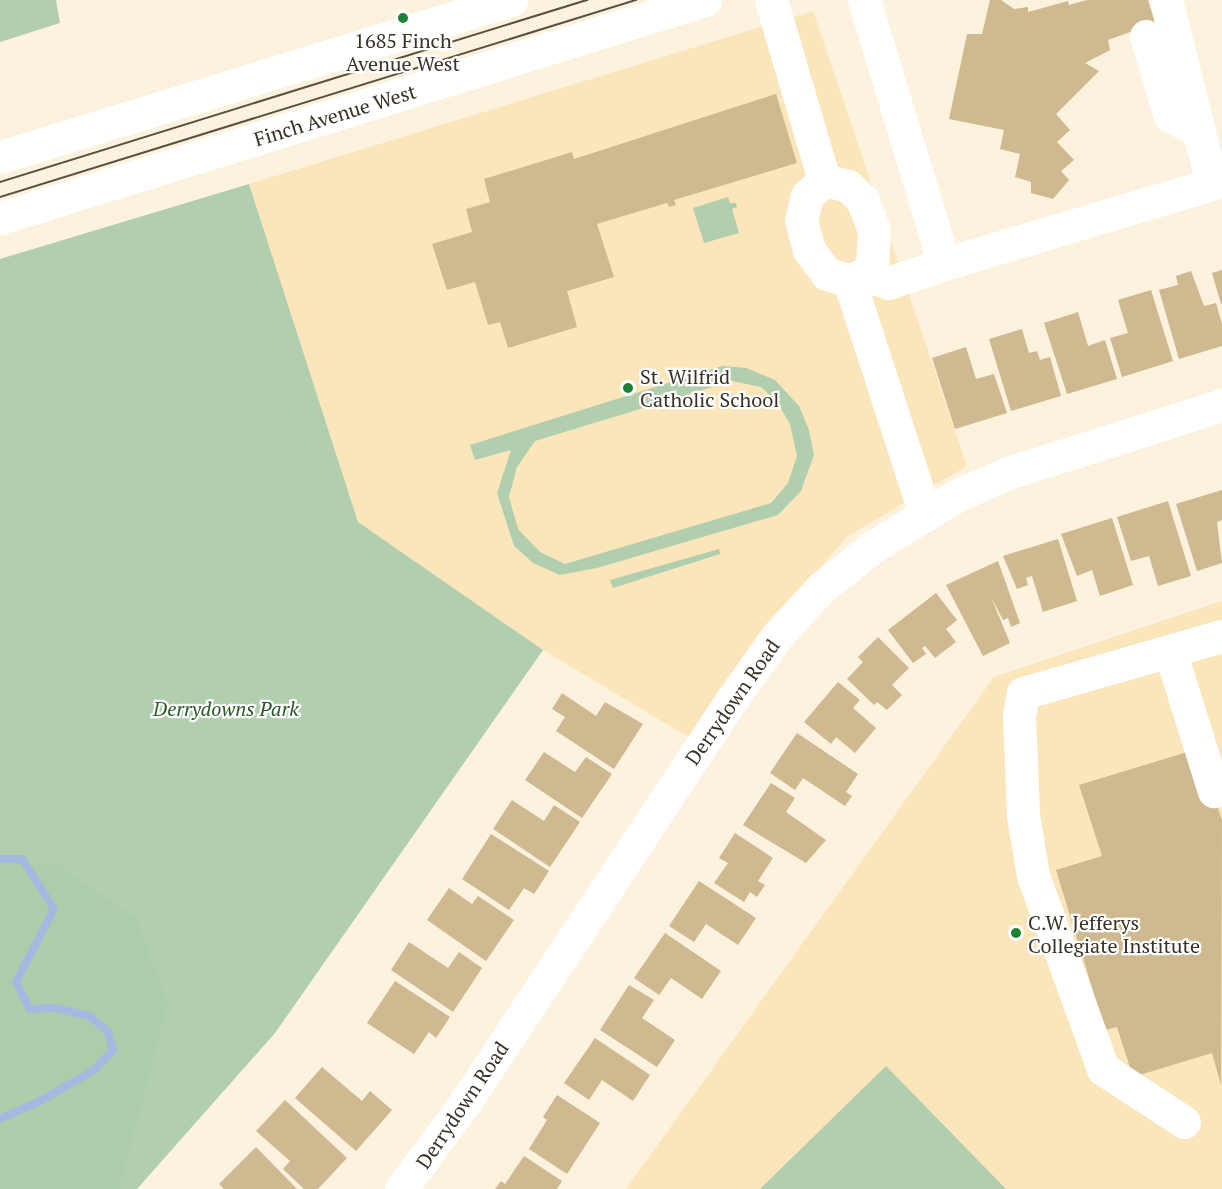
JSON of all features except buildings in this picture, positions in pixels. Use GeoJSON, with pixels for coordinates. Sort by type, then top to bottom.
{"type":"FeatureCollection","features":[{"type":"Feature","properties":{"kind":"main road"},"geometry":{"type":"LineString","coordinates":[[0,157],[512,0]]}},
{"type":"Feature","properties":{"kind":"main road","name":"Finch Avenue West"},"geometry":{"type":"LineString","coordinates":[[0,218],[705,0]]}},
{"type":"Feature","properties":{"kind":"main road"},"geometry":{"type":"LineString","coordinates":[[771,0],[825,180]]}},
{"type":"Feature","properties":{"kind":"main road"},"geometry":{"type":"LineString","coordinates":[[864,0],[944,264]]}},
{"type":"Feature","properties":{"kind":"main road"},"geometry":{"type":"LineString","coordinates":[[825,180],[807,196],[801,220],[809,250],[827,274],[888,283],[944,264],[1212,184],[1166,0]]}},
{"type":"Feature","properties":{"kind":"main road"},"geometry":{"type":"LineString","coordinates":[[1146,36],[1170,116],[1198,130]]}},
{"type":"Feature","properties":{"kind":"main road"},"geometry":{"type":"LineString","coordinates":[[825,180],[848,186],[862,199],[874,230],[872,264],[857,277]]}},
{"type":"Feature","properties":{"kind":"main road"},"geometry":{"type":"LineString","coordinates":[[857,277],[925,514]]}},
{"type":"Feature","properties":{"kind":"main road","name":"Derrydown Road"},"geometry":{"type":"LineString","coordinates":[[401,1189],[466,1101],[777,636],[830,581],[874,546],[925,514],[1008,473],[1222,405]]}},
{"type":"Feature","properties":{"kind":"main road"},"geometry":{"type":"LineString","coordinates":[[1184,1122],[1103,1069],[1033,876],[1023,815],[1019,717],[1023,693],[1222,636]]}},
{"type":"Feature","properties":{"kind":"main road"},"geometry":{"type":"LineString","coordinates":[[1170,651],[1214,792]]}},
{"type":"Feature","properties":{"kind":"shaded area","name":"St. Wilfrid Catholic School"},"geometry":{"type":"Polygon","coordinates":[[[813,11],[967,466],[848,536],[762,634],[693,740],[543,650],[358,522],[249,184],[813,11]]]}},
{"type":"Feature","properties":{"kind":"shaded area","name":"C.W. Jefferys Collegiate Institute"},"geometry":{"type":"Polygon","coordinates":[[[1222,601],[1222,1189],[626,1189],[994,677],[1222,601]]]}},
{"type":"Feature","properties":{"kind":"green space"},"geometry":{"type":"Polygon","coordinates":[[[0,0],[56,0],[60,23],[0,42],[0,0]]]}},
{"type":"Feature","properties":{"kind":"green space","name":"Derrydowns Park"},"geometry":{"type":"Polygon","coordinates":[[[249,184],[358,522],[543,650],[275,1033],[137,1189],[0,1189],[0,259],[249,184]]]}},
{"type":"Feature","properties":{"kind":"green space"},"geometry":{"type":"Polygon","coordinates":[[[728,197],[730,203],[736,203],[737,207],[732,209],[739,233],[704,243],[693,208],[728,197]]]}},
{"type":"Feature","properties":{"kind":"green space"},"geometry":{"type":"Polygon","coordinates":[[[722,366],[746,368],[775,380],[799,406],[809,430],[814,455],[801,491],[778,515],[597,568],[560,575],[533,563],[514,546],[497,493],[511,450],[475,460],[470,445],[722,366]],[[732,381],[535,441],[517,467],[509,497],[518,529],[540,552],[565,564],[771,503],[788,483],[797,456],[790,424],[777,402],[761,387],[732,381]]]}},
{"type":"Feature","properties":{"kind":"green space"},"geometry":{"type":"Polygon","coordinates":[[[719,549],[720,554],[613,588],[610,580],[719,549]]]}},
{"type":"Feature","properties":{"kind":"green space"},"geometry":{"type":"Polygon","coordinates":[[[0,861],[57,864],[136,918],[168,1003],[119,1189],[0,1189],[0,861]]]}},
{"type":"Feature","properties":{"kind":"green space"},"geometry":{"type":"Polygon","coordinates":[[[886,1066],[1006,1189],[760,1189],[886,1066]]]}},
{"type":"Feature","properties":{"kind":"waterway"},"geometry":{"type":"LineString","coordinates":[[0,859],[22,859],[54,909],[16,982],[30,1009],[56,1008],[91,1017],[108,1032],[113,1050],[94,1070],[42,1100],[0,1119]]}},
{"type":"Feature","properties":{"kind":"tram line"},"geometry":{"type":"LineString","coordinates":[[0,182],[587,0]]}},
{"type":"Feature","properties":{"kind":"tram line"},"geometry":{"type":"LineString","coordinates":[[0,197],[636,0]]}},
{"type":"Feature","properties":{"kind":"place","name":"1685 Finch Avenue West"},"geometry":{"type":"Point","coordinates":[403,18]}},
{"type":"Feature","properties":{"kind":"place","name":"St. Wilfrid Catholic School"},"geometry":{"type":"Point","coordinates":[628,388]}},
{"type":"Feature","properties":{"kind":"place","name":"C.W. Jefferys Collegiate Institute"},"geometry":{"type":"Point","coordinates":[1016,933]}}]}
